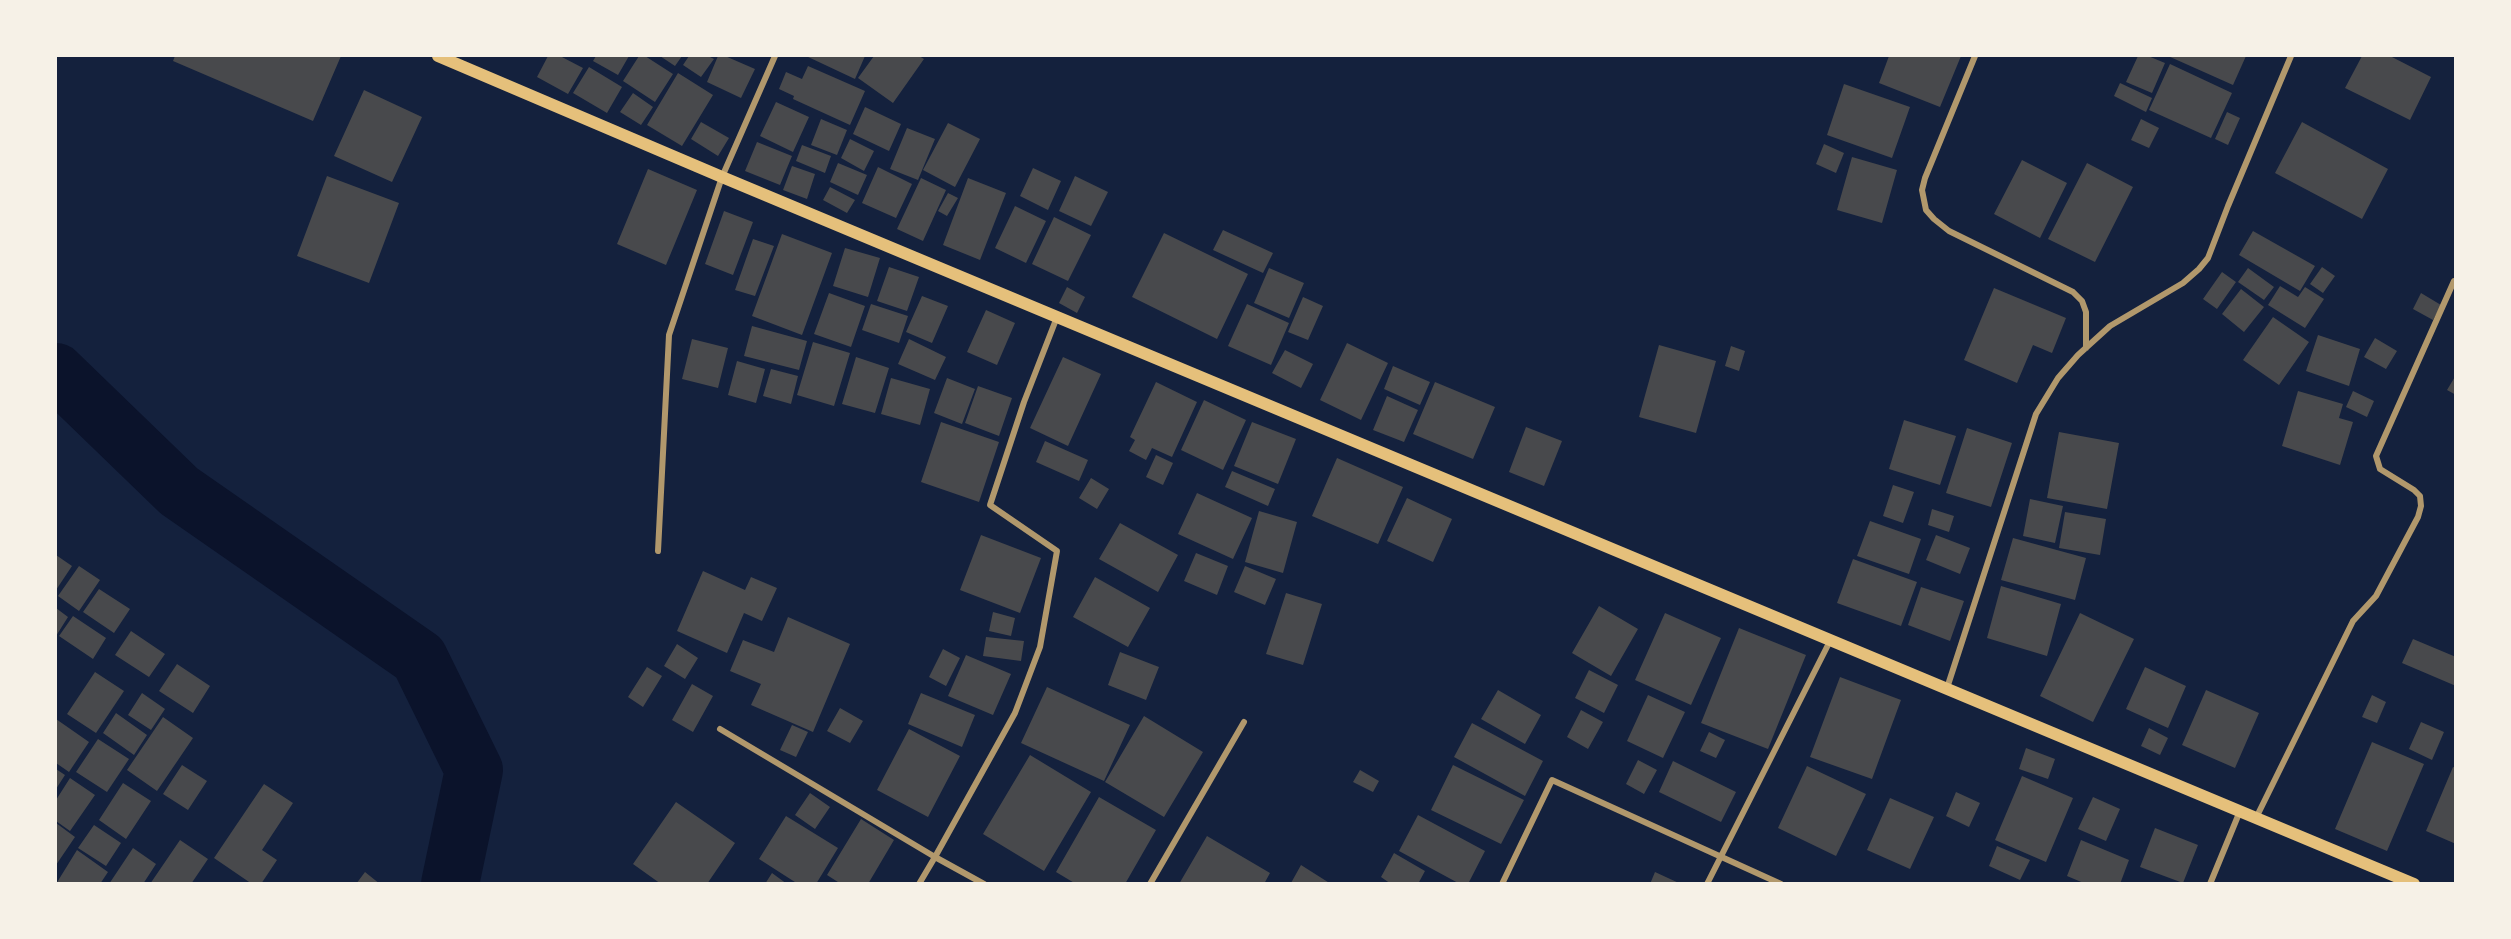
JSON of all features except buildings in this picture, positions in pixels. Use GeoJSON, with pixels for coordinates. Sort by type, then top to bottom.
{"type":"FeatureCollection","features":[{"type":"Feature","properties":{"kind":"main road"},"geometry":{"type":"LineString","coordinates":[[438,56],[722,177],[2240,811],[2396,880],[2414,884]]}},
{"type":"Feature","properties":{"kind":"street"},"geometry":{"type":"LineString","coordinates":[[658,551],[669,335],[722,177],[776,56]]}},
{"type":"Feature","properties":{"kind":"street"},"geometry":{"type":"LineString","coordinates":[[1975,56],[1925,178],[1922,190],[1926,210],[1949,231],[2073,292],[2082,301],[2086,312],[2086,348]]}},
{"type":"Feature","properties":{"kind":"street"},"geometry":{"type":"LineString","coordinates":[[1947,689],[2036,414],[2058,378],[2110,326],[2183,283],[2208,258],[2291,56]]}},
{"type":"Feature","properties":{"kind":"street"},"geometry":{"type":"LineString","coordinates":[[2256,818],[2353,621],[2376,596],[2418,517],[2421,506],[2420,496],[2380,469],[2376,456],[2454,281]]}},
{"type":"Feature","properties":{"kind":"street"},"geometry":{"type":"LineString","coordinates":[[919,884],[1015,713],[1040,647],[1057,551],[990,505],[1024,402],[1057,317]]}},
{"type":"Feature","properties":{"kind":"street"},"geometry":{"type":"LineString","coordinates":[[1707,884],[1830,640]]}},
{"type":"Feature","properties":{"kind":"street"},"geometry":{"type":"LineString","coordinates":[[1150,884],[1244,722]]}},
{"type":"Feature","properties":{"kind":"street"},"geometry":{"type":"LineString","coordinates":[[720,729],[984,884]]}},
{"type":"Feature","properties":{"kind":"street"},"geometry":{"type":"LineString","coordinates":[[1502,884],[1552,780],[1781,884]]}},
{"type":"Feature","properties":{"kind":"street"},"geometry":{"type":"LineString","coordinates":[[2210,884],[2240,811]]}},
{"type":"Feature","properties":{"kind":"waterway"},"geometry":{"type":"LineString","coordinates":[[56,372],[179,491],[419,658],[474,770],[450,884]]}}]}
